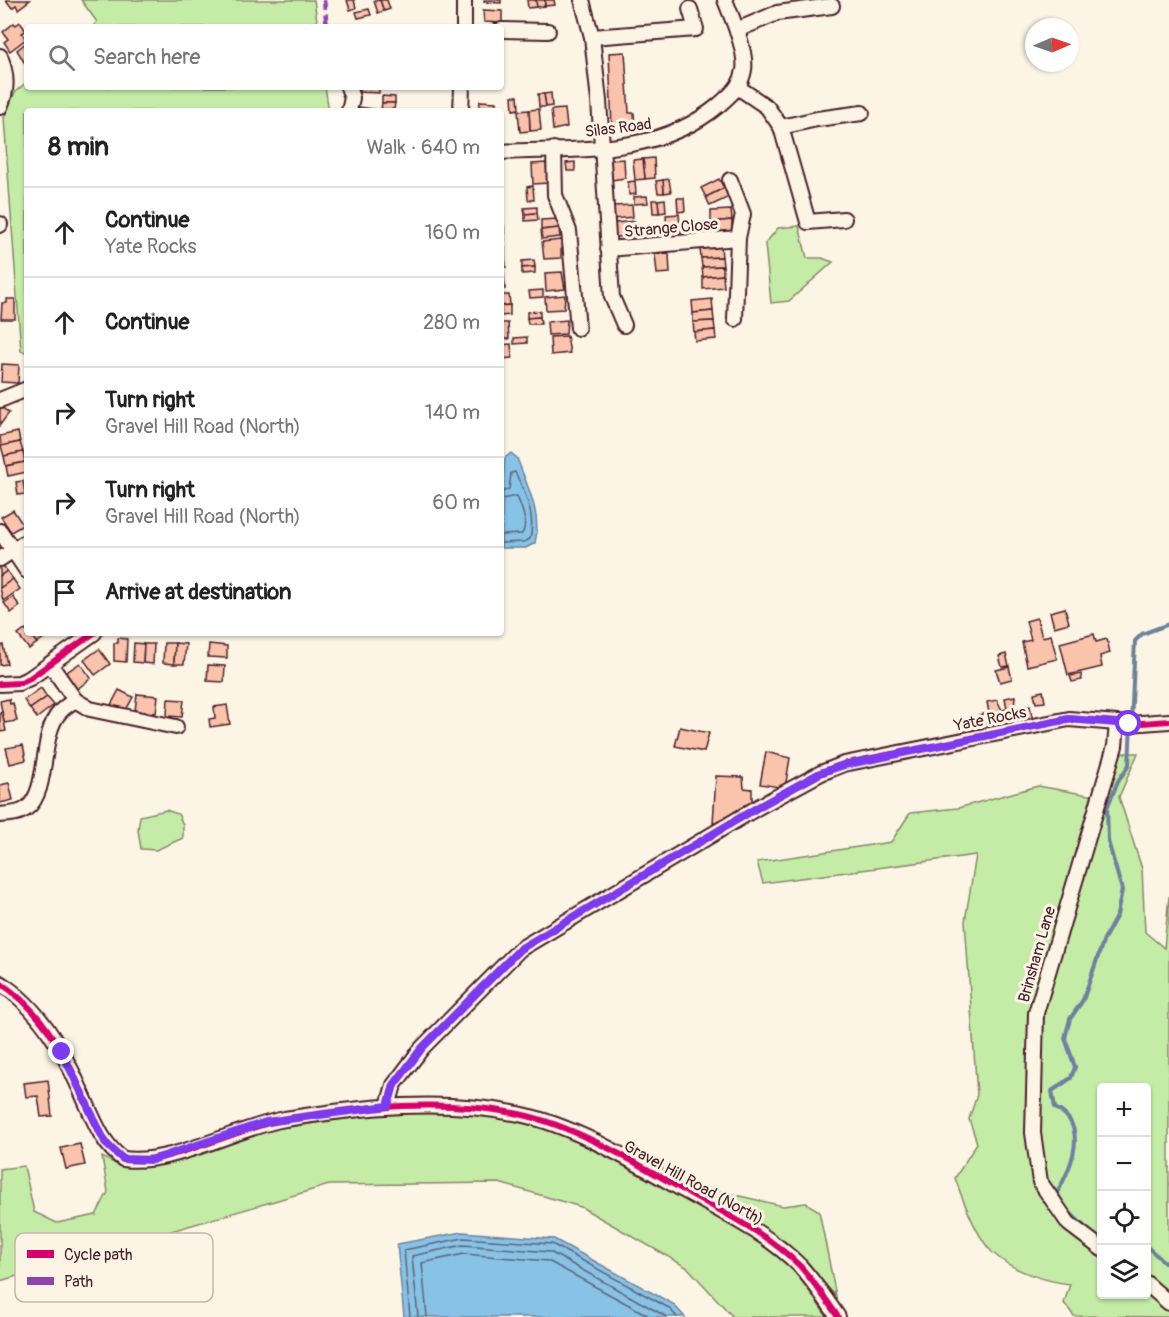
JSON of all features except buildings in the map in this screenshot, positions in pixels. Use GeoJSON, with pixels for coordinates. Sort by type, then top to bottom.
{"type":"FeatureCollection","features":[{"type":"Feature","properties":{"kind":"street"},"geometry":{"type":"LineString","coordinates":[[464,0],[464,24]]}},
{"type":"Feature","properties":{"kind":"street","name":"Strange Close"},"geometry":{"type":"LineString","coordinates":[[582,0],[592,37],[612,297],[624,325]]}},
{"type":"Feature","properties":{"kind":"street"},"geometry":{"type":"LineString","coordinates":[[724,0],[737,30],[745,67],[739,88],[767,107],[781,127],[808,222],[844,219]]}},
{"type":"Feature","properties":{"kind":"street"},"geometry":{"type":"LineString","coordinates":[[737,30],[777,12],[832,6]]}},
{"type":"Feature","properties":{"kind":"street"},"geometry":{"type":"LineString","coordinates":[[592,37],[696,29],[690,9]]}},
{"type":"Feature","properties":{"kind":"street"},"geometry":{"type":"LineString","coordinates":[[504,30],[548,31]]}},
{"type":"Feature","properties":{"kind":"street"},"geometry":{"type":"LineString","coordinates":[[0,56],[7,79],[0,107]]}},
{"type":"Feature","properties":{"kind":"street","name":"Silas Road"},"geometry":{"type":"LineString","coordinates":[[504,152],[649,142],[680,131],[711,112],[739,88]]}},
{"type":"Feature","properties":{"kind":"street"},"geometry":{"type":"LineString","coordinates":[[349,90],[352,98],[350,108]]}},
{"type":"Feature","properties":{"kind":"street"},"geometry":{"type":"LineString","coordinates":[[461,108],[462,90]]}},
{"type":"Feature","properties":{"kind":"street"},"geometry":{"type":"LineString","coordinates":[[781,127],[862,113]]}},
{"type":"Feature","properties":{"kind":"street"},"geometry":{"type":"LineString","coordinates":[[554,149],[555,195],[569,231],[578,328]]}},
{"type":"Feature","properties":{"kind":"street","name":"Strange Close"},"geometry":{"type":"LineString","coordinates":[[730,180],[744,214],[738,238],[735,319]]}},
{"type":"Feature","properties":{"kind":"street","name":"Strange Close"},"geometry":{"type":"LineString","coordinates":[[608,249],[738,238]]}},
{"type":"Feature","properties":{"kind":"street"},"geometry":{"type":"LineString","coordinates":[[0,400],[24,390]]}},
{"type":"Feature","properties":{"kind":"street"},"geometry":{"type":"LineString","coordinates":[[0,531],[24,568]]}},
{"type":"Feature","properties":{"kind":"street"},"geometry":{"type":"LineString","coordinates":[[0,560],[24,543]]}},
{"type":"Feature","properties":{"kind":"street"},"geometry":{"type":"LineString","coordinates":[[0,684],[19,683],[50,664],[74,638]]}},
{"type":"Feature","properties":{"kind":"street"},"geometry":{"type":"LineString","coordinates":[[50,664],[75,700],[104,713],[176,727]]}},
{"type":"Feature","properties":{"kind":"street"},"geometry":{"type":"LineString","coordinates":[[0,815],[13,814],[28,808],[36,793],[51,726],[60,712],[75,700]]}},
{"type":"Feature","properties":{"kind":"street","name":"Yate Rocks"},"geometry":{"type":"LineString","coordinates":[[388,1106],[394,1085],[422,1048],[520,949],[760,806],[820,773],[844,765],[1069,719],[1156,724],[1169,721]]}},
{"type":"Feature","properties":{"kind":"street","name":"Brinsham Lane"},"geometry":{"type":"LineString","coordinates":[[1097,1246],[1069,1224],[1040,1182],[1033,1133],[1036,1012],[1115,746],[1117,723]]}},
{"type":"Feature","properties":{"kind":"street","name":"Gravel Hill Road (North)"},"geometry":{"type":"LineString","coordinates":[[0,983],[23,999],[42,1022],[66,1059],[106,1144],[123,1159],[152,1160],[266,1122],[388,1106],[485,1109],[520,1114],[556,1126],[605,1148],[761,1234],[799,1266],[838,1317]]}},
{"type":"Feature","properties":{"kind":"street"},"geometry":{"type":"LineString","coordinates":[[1151,1287],[1169,1303]]}},
{"type":"Feature","properties":{"kind":"green space"},"geometry":{"type":"Polygon","coordinates":[[[81,0],[314,0],[318,24],[95,24],[97,22],[81,0]]]}},
{"type":"Feature","properties":{"kind":"green space"},"geometry":{"type":"Polygon","coordinates":[[[24,84],[24,90],[326,90],[328,108],[24,108],[24,352],[21,351],[4,118],[15,92],[24,84]]]}},
{"type":"Feature","properties":{"kind":"green space"},"geometry":{"type":"Polygon","coordinates":[[[799,226],[807,258],[822,258],[833,262],[789,301],[771,303],[765,244],[778,228],[799,226]]]}},
{"type":"Feature","properties":{"kind":"green space"},"geometry":{"type":"Polygon","coordinates":[[[1121,753],[1138,753],[1119,797],[1142,869],[1145,932],[1164,948],[1169,896],[1169,1317],[1074,1316],[1064,1303],[1070,1284],[1029,1274],[1001,1259],[981,1238],[966,1207],[955,1178],[977,1143],[969,1119],[977,1095],[965,921],[976,855],[763,883],[757,862],[891,842],[910,813],[958,808],[1038,786],[1105,798],[1121,753]]]}},
{"type":"Feature","properties":{"kind":"green space"},"geometry":{"type":"Polygon","coordinates":[[[166,810],[178,814],[183,825],[183,838],[156,850],[141,849],[138,830],[140,816],[166,810]]]}},
{"type":"Feature","properties":{"kind":"green space"},"geometry":{"type":"Polygon","coordinates":[[[387,1113],[486,1114],[551,1130],[629,1166],[766,1242],[792,1266],[827,1317],[733,1317],[688,1268],[581,1207],[499,1183],[329,1185],[164,1233],[15,1233],[15,1277],[0,1281],[0,1169],[24,1166],[34,1212],[57,1223],[96,1215],[108,1192],[102,1157],[118,1165],[144,1166],[266,1130],[387,1113]]]}},
{"type":"Feature","properties":{"kind":"green space"},"geometry":{"type":"Polygon","coordinates":[[[684,1183],[783,1206],[806,1203],[819,1211],[836,1296],[786,1242],[684,1183]]]}},
{"type":"Feature","properties":{"kind":"water"},"geometry":{"type":"Polygon","coordinates":[[[511,453],[517,458],[535,510],[537,532],[535,543],[526,548],[504,548],[505,458],[511,453]]]}},
{"type":"Feature","properties":{"kind":"water"},"geometry":{"type":"Polygon","coordinates":[[[462,1232],[554,1239],[673,1304],[685,1317],[404,1317],[397,1244],[462,1232]]]}},
{"type":"Feature","properties":{"kind":"waterway"},"geometry":{"type":"LineString","coordinates":[[1090,1232],[1066,1209],[1057,1193],[1072,1160],[1075,1136],[1066,1116],[1055,1108],[1052,1091],[1071,1078],[1075,1067],[1065,1038],[1070,1019],[1083,1000],[1104,939],[1117,915],[1122,890],[1108,841],[1107,808],[1118,781],[1129,765],[1135,641],[1142,634],[1169,624]]}},
{"type":"Feature","properties":{"kind":"waterway"},"geometry":{"type":"LineString","coordinates":[[1151,1250],[1169,1266]]}},
{"type":"Feature","properties":{"kind":"marked path"},"geometry":{"type":"LineString","coordinates":[[324,0],[327,24]]}},
{"type":"Feature","properties":{"kind":"cycle path"},"geometry":{"type":"LineString","coordinates":[[0,684],[19,683],[30,678],[90,636]]}},
{"type":"Feature","properties":{"kind":"cycle path"},"geometry":{"type":"LineString","coordinates":[[388,1106],[394,1085],[422,1048],[520,949],[760,806],[821,773],[844,764],[1069,719],[1129,724],[1169,721]]}},
{"type":"Feature","properties":{"kind":"cycle path"},"geometry":{"type":"LineString","coordinates":[[0,983],[26,1004],[48,1030],[73,1074],[102,1136],[123,1159],[142,1160],[162,1157],[285,1119],[343,1111],[431,1105],[490,1109],[519,1114],[584,1136],[647,1169],[760,1234],[800,1266],[838,1317]]}},
{"type":"Feature","properties":{"kind":"route"},"geometry":{"type":"LineString","coordinates":[[62,1052],[106,1144],[123,1159],[152,1160],[266,1122],[388,1106],[394,1085],[422,1048],[520,949],[760,806],[820,773],[844,765],[1069,719],[1129,724]]}}]}
